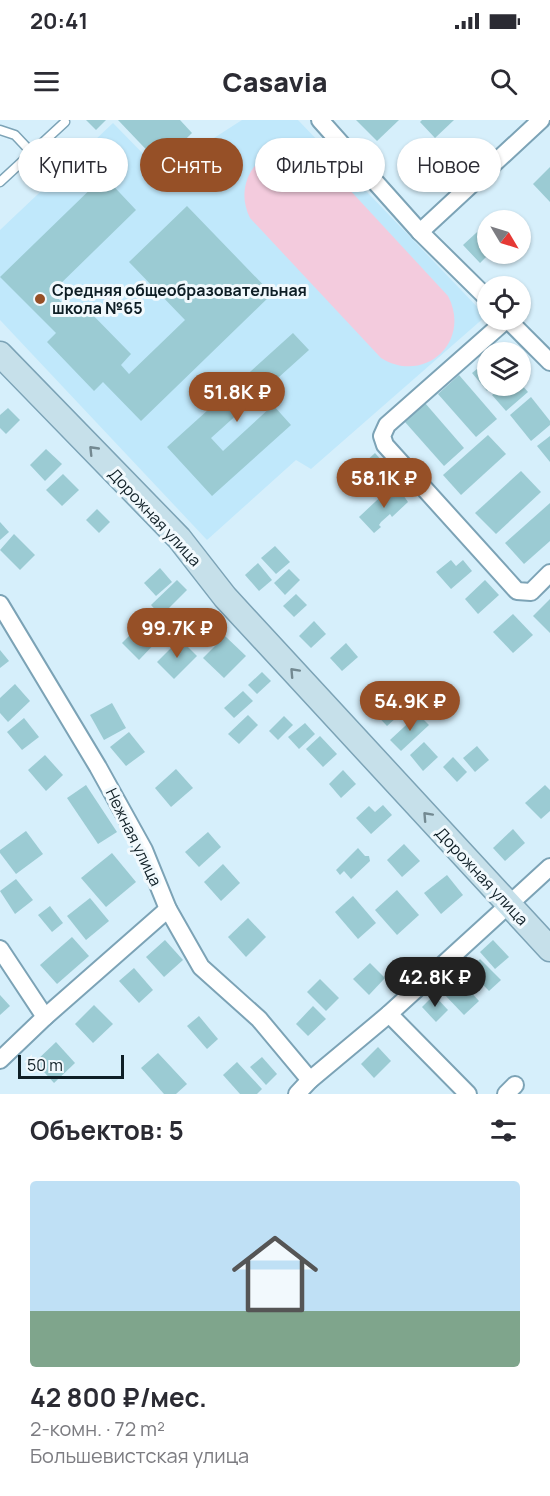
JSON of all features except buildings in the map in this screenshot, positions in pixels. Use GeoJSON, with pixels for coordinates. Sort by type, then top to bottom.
{"type":"FeatureCollection","features":[{"type":"Feature","properties":{"kind":"street"},"geometry":{"type":"LineString","coordinates":[[320,120],[420,232],[477,288]]}},
{"type":"Feature","properties":{"kind":"street"},"geometry":{"type":"LineString","coordinates":[[420,232],[542,120]]}},
{"type":"Feature","properties":{"kind":"street"},"geometry":{"type":"LineString","coordinates":[[496,330],[387,425],[382,436],[385,445],[517,591],[531,592],[550,573]]}},
{"type":"Feature","properties":{"kind":"street"},"geometry":{"type":"LineString","coordinates":[[518,330],[548,357]]}},
{"type":"Feature","properties":{"kind":"street","name":"Дорожная улица"},"geometry":{"type":"LineString","coordinates":[[0,354],[179,538],[225,597],[550,949]]}},
{"type":"Feature","properties":{"kind":"street","name":"Нежная улица"},"geometry":{"type":"LineString","coordinates":[[0,604],[99,767],[144,850],[168,909],[201,967],[259,1019],[310,1080]]}},
{"type":"Feature","properties":{"kind":"street"},"geometry":{"type":"LineString","coordinates":[[297,1094],[310,1080],[389,1014],[550,867]]}},
{"type":"Feature","properties":{"kind":"street"},"geometry":{"type":"LineString","coordinates":[[0,1060],[45,1017],[168,909]]}},
{"type":"Feature","properties":{"kind":"street"},"geometry":{"type":"LineString","coordinates":[[0,949],[45,1017]]}},
{"type":"Feature","properties":{"kind":"street"},"geometry":{"type":"LineString","coordinates":[[389,1014],[468,1094]]}},
{"type":"Feature","properties":{"kind":"lane"},"geometry":{"type":"LineString","coordinates":[[48,138],[65,122]]}},
{"type":"Feature","properties":{"kind":"lane"},"geometry":{"type":"LineString","coordinates":[[0,130],[18,138]]}},
{"type":"Feature","properties":{"kind":"lane"},"geometry":{"type":"LineString","coordinates":[[0,182],[18,166]]}},
{"type":"Feature","properties":{"kind":"shaded area"},"geometry":{"type":"Polygon","coordinates":[[[242,120],[298,120],[315,138],[255,138],[255,192],[367,192],[477,307],[477,324],[311,469],[296,460],[207,540],[0,320],[0,230],[40,192],[128,192],[128,138],[140,151],[140,192],[243,192],[243,138],[214,138],[242,120]]]}},
{"type":"Feature","properties":{"kind":"shaded area"},"geometry":{"type":"Polygon","coordinates":[[[113,123],[128,138],[97,138],[113,123]]]}},
{"type":"Feature","properties":{"kind":"shaded area"},"geometry":{"type":"Polygon","coordinates":[[[255,166],[255,192],[352,192],[448,296],[454,313],[454,329],[449,343],[440,354],[427,362],[413,366],[397,365],[381,358],[250,218],[244,194],[250,172],[255,166]]]}},
{"type":"Feature","properties":{"kind":"place","name":"Средняя общеобразовательная школа №65"},"geometry":{"type":"Point","coordinates":[40,299]}}]}
